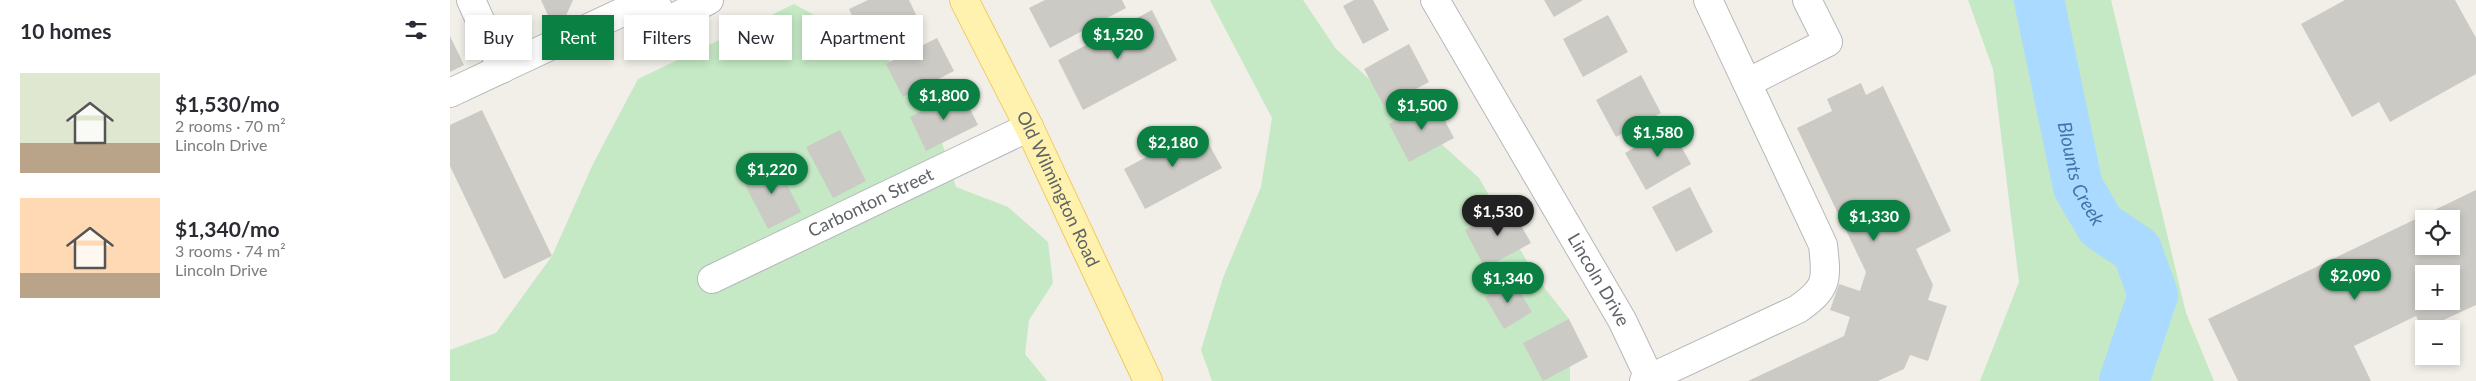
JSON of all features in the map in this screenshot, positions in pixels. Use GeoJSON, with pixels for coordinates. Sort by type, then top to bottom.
{"type":"FeatureCollection","features":[{"type":"Feature","properties":{"kind":"main road","name":"Old Wilmington Road"},"geometry":{"type":"LineString","coordinates":[[964,0],[1029,127],[1148,381]]}},
{"type":"Feature","properties":{"kind":"street"},"geometry":{"type":"LineString","coordinates":[[471,0],[502,69]]}},
{"type":"Feature","properties":{"kind":"street"},"geometry":{"type":"LineString","coordinates":[[450,93],[648,0]]}},
{"type":"Feature","properties":{"kind":"street"},"geometry":{"type":"LineString","coordinates":[[654,0],[665,22],[709,0]]}},
{"type":"Feature","properties":{"kind":"street","name":"Lincoln Drive"},"geometry":{"type":"LineString","coordinates":[[1435,0],[1622,320],[1648,380]]}},
{"type":"Feature","properties":{"kind":"street"},"geometry":{"type":"LineString","coordinates":[[1648,380],[1798,309],[1814,297],[1824,284],[1823,245],[1708,0]]}},
{"type":"Feature","properties":{"kind":"street"},"geometry":{"type":"LineString","coordinates":[[1746,83],[1828,42],[1807,0]]}},
{"type":"Feature","properties":{"kind":"street","name":"Carbonton Street"},"geometry":{"type":"LineString","coordinates":[[712,279],[1029,127]]}},
{"type":"Feature","properties":{"kind":"green space"},"geometry":{"type":"Polygon","coordinates":[[[1210,0],[1303,0],[1336,49],[1479,178],[1536,277],[1569,319],[1570,381],[1212,381],[1201,350],[1223,278],[1261,187],[1272,118],[1210,0]]]}},
{"type":"Feature","properties":{"kind":"green space"},"geometry":{"type":"Polygon","coordinates":[[[1968,0],[2111,0],[2186,313],[2214,381],[1980,381],[2019,282],[1993,69],[1968,0]]]}},
{"type":"Feature","properties":{"kind":"green space"},"geometry":{"type":"Polygon","coordinates":[[[794,4],[814,15],[802,15],[802,60],[888,60],[924,86],[956,187],[1008,207],[1048,242],[1053,283],[1029,320],[1025,354],[1047,381],[450,381],[450,350],[496,333],[552,256],[593,164],[638,79],[678,60],[709,60],[709,45],[719,40],[719,60],[792,60],[792,15],[771,15],[794,4]]]}},
{"type":"Feature","properties":{"kind":"building"},"geometry":{"type":"Polygon","coordinates":[[[541,0],[573,0],[566,15],[548,15],[541,0]]]}},
{"type":"Feature","properties":{"kind":"building"},"geometry":{"type":"Polygon","coordinates":[[[868,0],[909,0],[916,15],[852,15],[849,9],[868,0]]]}},
{"type":"Feature","properties":{"kind":"building"},"geometry":{"type":"Polygon","coordinates":[[[1045,0],[1122,0],[1126,8],[1050,48],[1029,8],[1045,0]]]}},
{"type":"Feature","properties":{"kind":"building"},"geometry":{"type":"Polygon","coordinates":[[[1354,0],[1373,0],[1389,30],[1363,44],[1343,6],[1354,0]]]}},
{"type":"Feature","properties":{"kind":"building"},"geometry":{"type":"Polygon","coordinates":[[[1544,0],[1583,0],[1554,17],[1544,0]]]}},
{"type":"Feature","properties":{"kind":"building"},"geometry":{"type":"Polygon","coordinates":[[[2345,0],[2455,0],[2476,38],[2476,74],[2390,122],[2379,102],[2352,117],[2301,24],[2345,0]]]}},
{"type":"Feature","properties":{"kind":"building"},"geometry":{"type":"Polygon","coordinates":[[[1152,10],[1177,60],[1083,110],[1058,60],[1152,10]]]}},
{"type":"Feature","properties":{"kind":"building"},"geometry":{"type":"Polygon","coordinates":[[[1608,15],[1628,52],[1583,77],[1563,39],[1608,15]]]}},
{"type":"Feature","properties":{"kind":"building"},"geometry":{"type":"Polygon","coordinates":[[[450,36],[464,65],[450,72],[450,36]]]}},
{"type":"Feature","properties":{"kind":"building"},"geometry":{"type":"Polygon","coordinates":[[[937,38],[954,71],[903,97],[886,64],[894,60],[923,60],[923,45],[937,38]]]}},
{"type":"Feature","properties":{"kind":"building"},"geometry":{"type":"Polygon","coordinates":[[[1409,44],[1429,82],[1384,106],[1364,69],[1409,44]]]}},
{"type":"Feature","properties":{"kind":"building"},"geometry":{"type":"Polygon","coordinates":[[[1641,75],[1661,113],[1616,137],[1596,100],[1641,75]]]}},
{"type":"Feature","properties":{"kind":"building"},"geometry":{"type":"Polygon","coordinates":[[[1861,83],[1866,95],[1883,86],[1951,231],[1916,249],[1933,285],[1928,300],[1947,306],[1928,361],[1910,355],[1904,369],[1878,381],[1748,381],[1844,336],[1850,317],[1830,310],[1839,284],[1860,291],[1866,272],[1797,128],[1832,111],[1827,99],[1861,83]]]}},
{"type":"Feature","properties":{"kind":"building"},"geometry":{"type":"Polygon","coordinates":[[[961,91],[978,125],[926,151],[910,117],[961,91]]]}},
{"type":"Feature","properties":{"kind":"building"},"geometry":{"type":"Polygon","coordinates":[[[1434,100],[1454,138],[1409,162],[1389,124],[1434,100]]]}},
{"type":"Feature","properties":{"kind":"building"},"geometry":{"type":"Polygon","coordinates":[[[482,110],[552,256],[504,279],[450,166],[450,125],[482,110]]]}},
{"type":"Feature","properties":{"kind":"building"},"geometry":{"type":"Polygon","coordinates":[[[1670,127],[1691,164],[1646,190],[1625,153],[1670,127]]]}},
{"type":"Feature","properties":{"kind":"building"},"geometry":{"type":"Polygon","coordinates":[[[1200,128],[1222,168],[1145,209],[1124,169],[1200,128]]]}},
{"type":"Feature","properties":{"kind":"building"},"geometry":{"type":"Polygon","coordinates":[[[840,130],[866,181],[833,198],[806,147],[840,130]]]}},
{"type":"Feature","properties":{"kind":"building"},"geometry":{"type":"Polygon","coordinates":[[[775,161],[801,212],[768,229],[742,179],[775,161]]]}},
{"type":"Feature","properties":{"kind":"building"},"geometry":{"type":"Polygon","coordinates":[[[1690,187],[1713,232],[1676,252],[1652,207],[1690,187]]]}},
{"type":"Feature","properties":{"kind":"building"},"geometry":{"type":"Polygon","coordinates":[[[2476,190],[2476,305],[2444,320],[2418,320],[2416,316],[2354,346],[2371,381],[2238,381],[2208,319],[2415,219],[2415,255],[2460,255],[2460,210],[2434,210],[2476,190]]]}},
{"type":"Feature","properties":{"kind":"building"},"geometry":{"type":"Polygon","coordinates":[[[1510,206],[1531,243],[1485,268],[1465,230],[1510,206]]]}},
{"type":"Feature","properties":{"kind":"building"},"geometry":{"type":"Polygon","coordinates":[[[1513,280],[1532,312],[1504,329],[1485,297],[1513,280]]]}},
{"type":"Feature","properties":{"kind":"building"},"geometry":{"type":"Polygon","coordinates":[[[1569,319],[1588,357],[1543,381],[1523,343],[1569,319]]]}},
{"type":"Feature","properties":{"kind":"waterway","name":"Blounts Creek"},"geometry":{"type":"LineString","coordinates":[[2039,0],[2078,187],[2101,226],[2137,250],[2153,295],[2124,381]]}}]}
